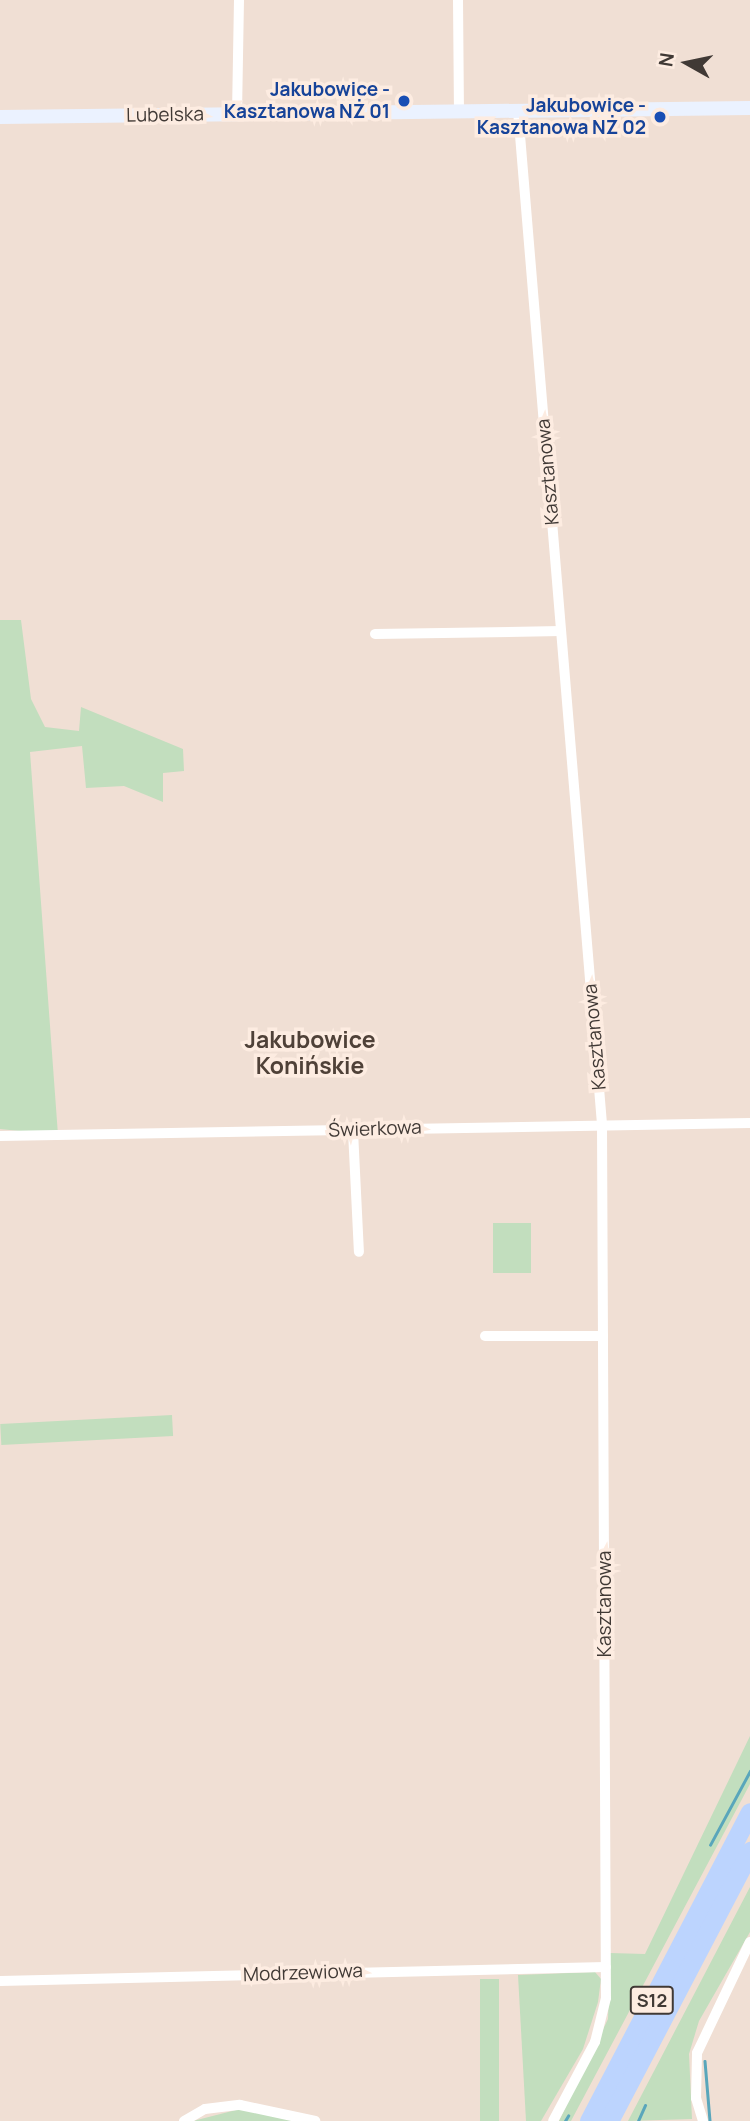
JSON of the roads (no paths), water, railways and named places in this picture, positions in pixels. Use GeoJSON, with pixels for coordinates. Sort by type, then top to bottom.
{"type":"FeatureCollection","features":[{"type":"Feature","properties":{"kind":"highway","name":"S12"},"geometry":{"type":"LineString","coordinates":[[589,2121],[750,1812]]}},
{"type":"Feature","properties":{"kind":"highway","name":"S12"},"geometry":{"type":"LineString","coordinates":[[610,2121],[750,1851]]}},
{"type":"Feature","properties":{"kind":"highway"},"geometry":{"type":"LineString","coordinates":[[621,2121],[633,2076]]}},
{"type":"Feature","properties":{"kind":"street"},"geometry":{"type":"LineString","coordinates":[[237,114],[239,0]]}},
{"type":"Feature","properties":{"kind":"street"},"geometry":{"type":"LineString","coordinates":[[458,0],[459,111]]}},
{"type":"Feature","properties":{"kind":"street","name":"Lubelska"},"geometry":{"type":"LineString","coordinates":[[0,117],[750,108]]}},
{"type":"Feature","properties":{"kind":"street","name":"Kasztanowa"},"geometry":{"type":"LineString","coordinates":[[518,111],[602,1125],[606,1967],[599,2032],[553,2121]]}},
{"type":"Feature","properties":{"kind":"street"},"geometry":{"type":"LineString","coordinates":[[375,634],[561,631]]}},
{"type":"Feature","properties":{"kind":"street","name":"Świerkowa"},"geometry":{"type":"LineString","coordinates":[[0,1136],[750,1123]]}},
{"type":"Feature","properties":{"kind":"street"},"geometry":{"type":"LineString","coordinates":[[353,1131],[359,1252]]}},
{"type":"Feature","properties":{"kind":"street"},"geometry":{"type":"LineString","coordinates":[[485,1336],[603,1336]]}},
{"type":"Feature","properties":{"kind":"street"},"geometry":{"type":"LineString","coordinates":[[703,2121],[694,2078],[697,2053],[749,1945]]}},
{"type":"Feature","properties":{"kind":"street","name":"Modrzewiowa"},"geometry":{"type":"LineString","coordinates":[[0,1980],[606,1967]]}},
{"type":"Feature","properties":{"kind":"street"},"geometry":{"type":"LineString","coordinates":[[184,2121],[205,2109],[240,2105],[315,2121]]}},
{"type":"Feature","properties":{"kind":"waterway"},"geometry":{"type":"LineString","coordinates":[[710,1845],[750,1771]]}},
{"type":"Feature","properties":{"kind":"waterway"},"geometry":{"type":"LineString","coordinates":[[705,2061],[710,2121]]}},
{"type":"Feature","properties":{"kind":"waterway"},"geometry":{"type":"LineString","coordinates":[[638,2121],[645,2105]]}},
{"type":"Feature","properties":{"kind":"waterway"},"geometry":{"type":"LineString","coordinates":[[565,2121],[568,2116]]}},
{"type":"Feature","properties":{"kind":"place","name":"Jakubowice - Kasztanowa NŻ 01"},"geometry":{"type":"Point","coordinates":[404,101]}},
{"type":"Feature","properties":{"kind":"place","name":"Jakubowice - Kasztanowa NŻ 02"},"geometry":{"type":"Point","coordinates":[660,117]}},
{"type":"Feature","properties":{"kind":"district","name":"Jakubowice Konińskie"},"geometry":{"type":"Point","coordinates":[310,1052]}}]}
